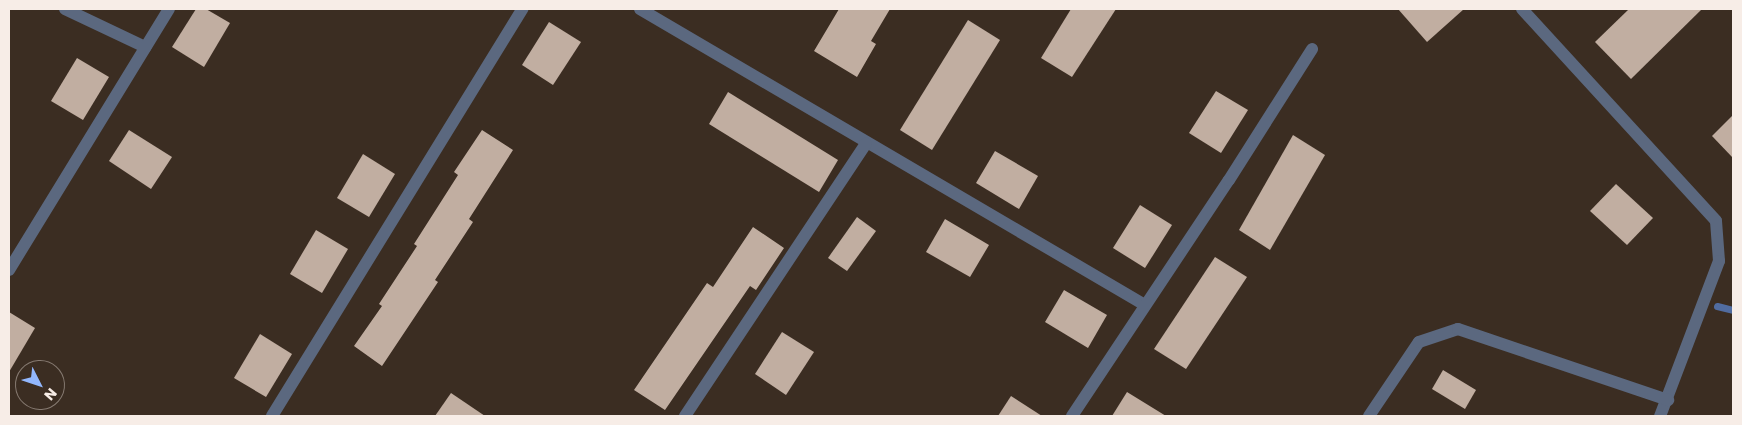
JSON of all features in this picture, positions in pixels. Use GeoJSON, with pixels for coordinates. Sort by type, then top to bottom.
{"type":"FeatureCollection","features":[{"type":"Feature","properties":{"kind":"street"},"geometry":{"type":"LineString","coordinates":[[65,9],[145,47]]}},
{"type":"Feature","properties":{"kind":"street"},"geometry":{"type":"LineString","coordinates":[[9,270],[168,9]]}},
{"type":"Feature","properties":{"kind":"street"},"geometry":{"type":"LineString","coordinates":[[272,416],[522,9]]}},
{"type":"Feature","properties":{"kind":"street"},"geometry":{"type":"LineString","coordinates":[[640,9],[866,144],[1145,305]]}},
{"type":"Feature","properties":{"kind":"street"},"geometry":{"type":"LineString","coordinates":[[1522,9],[1716,221],[1719,262],[1668,400],[1660,416]]}},
{"type":"Feature","properties":{"kind":"street"},"geometry":{"type":"LineString","coordinates":[[1072,416],[1312,49]]}},
{"type":"Feature","properties":{"kind":"street"},"geometry":{"type":"LineString","coordinates":[[685,416],[866,144]]}},
{"type":"Feature","properties":{"kind":"street"},"geometry":{"type":"LineString","coordinates":[[1369,416],[1419,342],[1458,328],[1668,400]]}},
{"type":"Feature","properties":{"kind":"building"},"geometry":{"type":"Polygon","coordinates":[[[196,9],[206,9],[230,23],[204,67],[172,47],[196,9]]]}},
{"type":"Feature","properties":{"kind":"building"},"geometry":{"type":"Polygon","coordinates":[[[839,9],[890,9],[871,41],[876,44],[857,77],[814,51],[839,9]]]}},
{"type":"Feature","properties":{"kind":"building"},"geometry":{"type":"Polygon","coordinates":[[[1071,9],[1116,9],[1072,77],[1041,58],[1071,9]]]}},
{"type":"Feature","properties":{"kind":"building"},"geometry":{"type":"Polygon","coordinates":[[[1398,9],[1464,9],[1427,42],[1398,9]]]}},
{"type":"Feature","properties":{"kind":"building"},"geometry":{"type":"Polygon","coordinates":[[[1629,9],[1702,9],[1631,79],[1595,42],[1629,9]]]}},
{"type":"Feature","properties":{"kind":"building"},"geometry":{"type":"Polygon","coordinates":[[[968,20],[1000,40],[932,150],[900,130],[968,20]]]}},
{"type":"Feature","properties":{"kind":"building"},"geometry":{"type":"Polygon","coordinates":[[[549,22],[581,42],[553,85],[522,65],[549,22]]]}},
{"type":"Feature","properties":{"kind":"building"},"geometry":{"type":"Polygon","coordinates":[[[77,58],[109,77],[83,120],[51,101],[77,58]]]}},
{"type":"Feature","properties":{"kind":"building"},"geometry":{"type":"Polygon","coordinates":[[[1216,91],[1248,110],[1221,153],[1189,133],[1216,91]]]}},
{"type":"Feature","properties":{"kind":"building"},"geometry":{"type":"Polygon","coordinates":[[[728,92],[838,160],[819,192],[709,124],[728,92]]]}},
{"type":"Feature","properties":{"kind":"building"},"geometry":{"type":"Polygon","coordinates":[[[1733,115],[1733,158],[1712,136],[1733,115]]]}},
{"type":"Feature","properties":{"kind":"building"},"geometry":{"type":"Polygon","coordinates":[[[129,130],[172,157],[151,189],[109,161],[129,130]]]}},
{"type":"Feature","properties":{"kind":"building"},"geometry":{"type":"Polygon","coordinates":[[[482,130],[513,150],[469,219],[473,222],[435,280],[438,282],[382,366],[354,346],[382,306],[379,304],[417,246],[414,244],[458,175],[454,172],[482,130]]]}},
{"type":"Feature","properties":{"kind":"building"},"geometry":{"type":"Polygon","coordinates":[[[1293,135],[1325,155],[1270,250],[1239,230],[1293,135]]]}},
{"type":"Feature","properties":{"kind":"building"},"geometry":{"type":"Polygon","coordinates":[[[995,151],[1038,176],[1019,209],[976,183],[995,151]]]}},
{"type":"Feature","properties":{"kind":"building"},"geometry":{"type":"Polygon","coordinates":[[[363,154],[395,174],[369,217],[337,198],[363,154]]]}},
{"type":"Feature","properties":{"kind":"building"},"geometry":{"type":"Polygon","coordinates":[[[1616,184],[1653,218],[1627,245],[1590,211],[1616,184]]]}},
{"type":"Feature","properties":{"kind":"building"},"geometry":{"type":"Polygon","coordinates":[[[1140,205],[1172,225],[1145,268],[1113,248],[1140,205]]]}},
{"type":"Feature","properties":{"kind":"building"},"geometry":{"type":"Polygon","coordinates":[[[857,217],[876,231],[847,271],[828,258],[857,217]]]}},
{"type":"Feature","properties":{"kind":"building"},"geometry":{"type":"Polygon","coordinates":[[[945,219],[989,245],[970,277],[926,252],[945,219]]]}},
{"type":"Feature","properties":{"kind":"building"},"geometry":{"type":"Polygon","coordinates":[[[753,227],[784,248],[756,290],[750,286],[665,410],[634,390],[707,283],[713,287],[753,227]]]}},
{"type":"Feature","properties":{"kind":"building"},"geometry":{"type":"Polygon","coordinates":[[[316,230],[348,249],[322,293],[290,274],[316,230]]]}},
{"type":"Feature","properties":{"kind":"building"},"geometry":{"type":"Polygon","coordinates":[[[1215,257],[1247,277],[1186,369],[1154,349],[1215,257]]]}},
{"type":"Feature","properties":{"kind":"building"},"geometry":{"type":"Polygon","coordinates":[[[1064,290],[1107,315],[1088,348],[1045,322],[1064,290]]]}},
{"type":"Feature","properties":{"kind":"building"},"geometry":{"type":"Polygon","coordinates":[[[9,312],[35,328],[9,372],[9,312]]]}},
{"type":"Feature","properties":{"kind":"building"},"geometry":{"type":"Polygon","coordinates":[[[782,332],[814,352],[786,395],[755,374],[782,332]]]}},
{"type":"Feature","properties":{"kind":"building"},"geometry":{"type":"Polygon","coordinates":[[[260,334],[292,354],[266,397],[234,378],[260,334]]]}},
{"type":"Feature","properties":{"kind":"building"},"geometry":{"type":"Polygon","coordinates":[[[1443,370],[1476,390],[1465,409],[1432,389],[1443,370]]]}},
{"type":"Feature","properties":{"kind":"building"},"geometry":{"type":"Polygon","coordinates":[[[1127,392],[1166,416],[1112,416],[1127,392]]]}},
{"type":"Feature","properties":{"kind":"building"},"geometry":{"type":"Polygon","coordinates":[[[451,393],[485,416],[435,416],[451,393]]]}},
{"type":"Feature","properties":{"kind":"building"},"geometry":{"type":"Polygon","coordinates":[[[1011,396],[1042,416],[998,416],[1011,396]]]}},
{"type":"Feature","properties":{"kind":"waterway"},"geometry":{"type":"LineString","coordinates":[[1717,306],[1733,310]]}}]}
